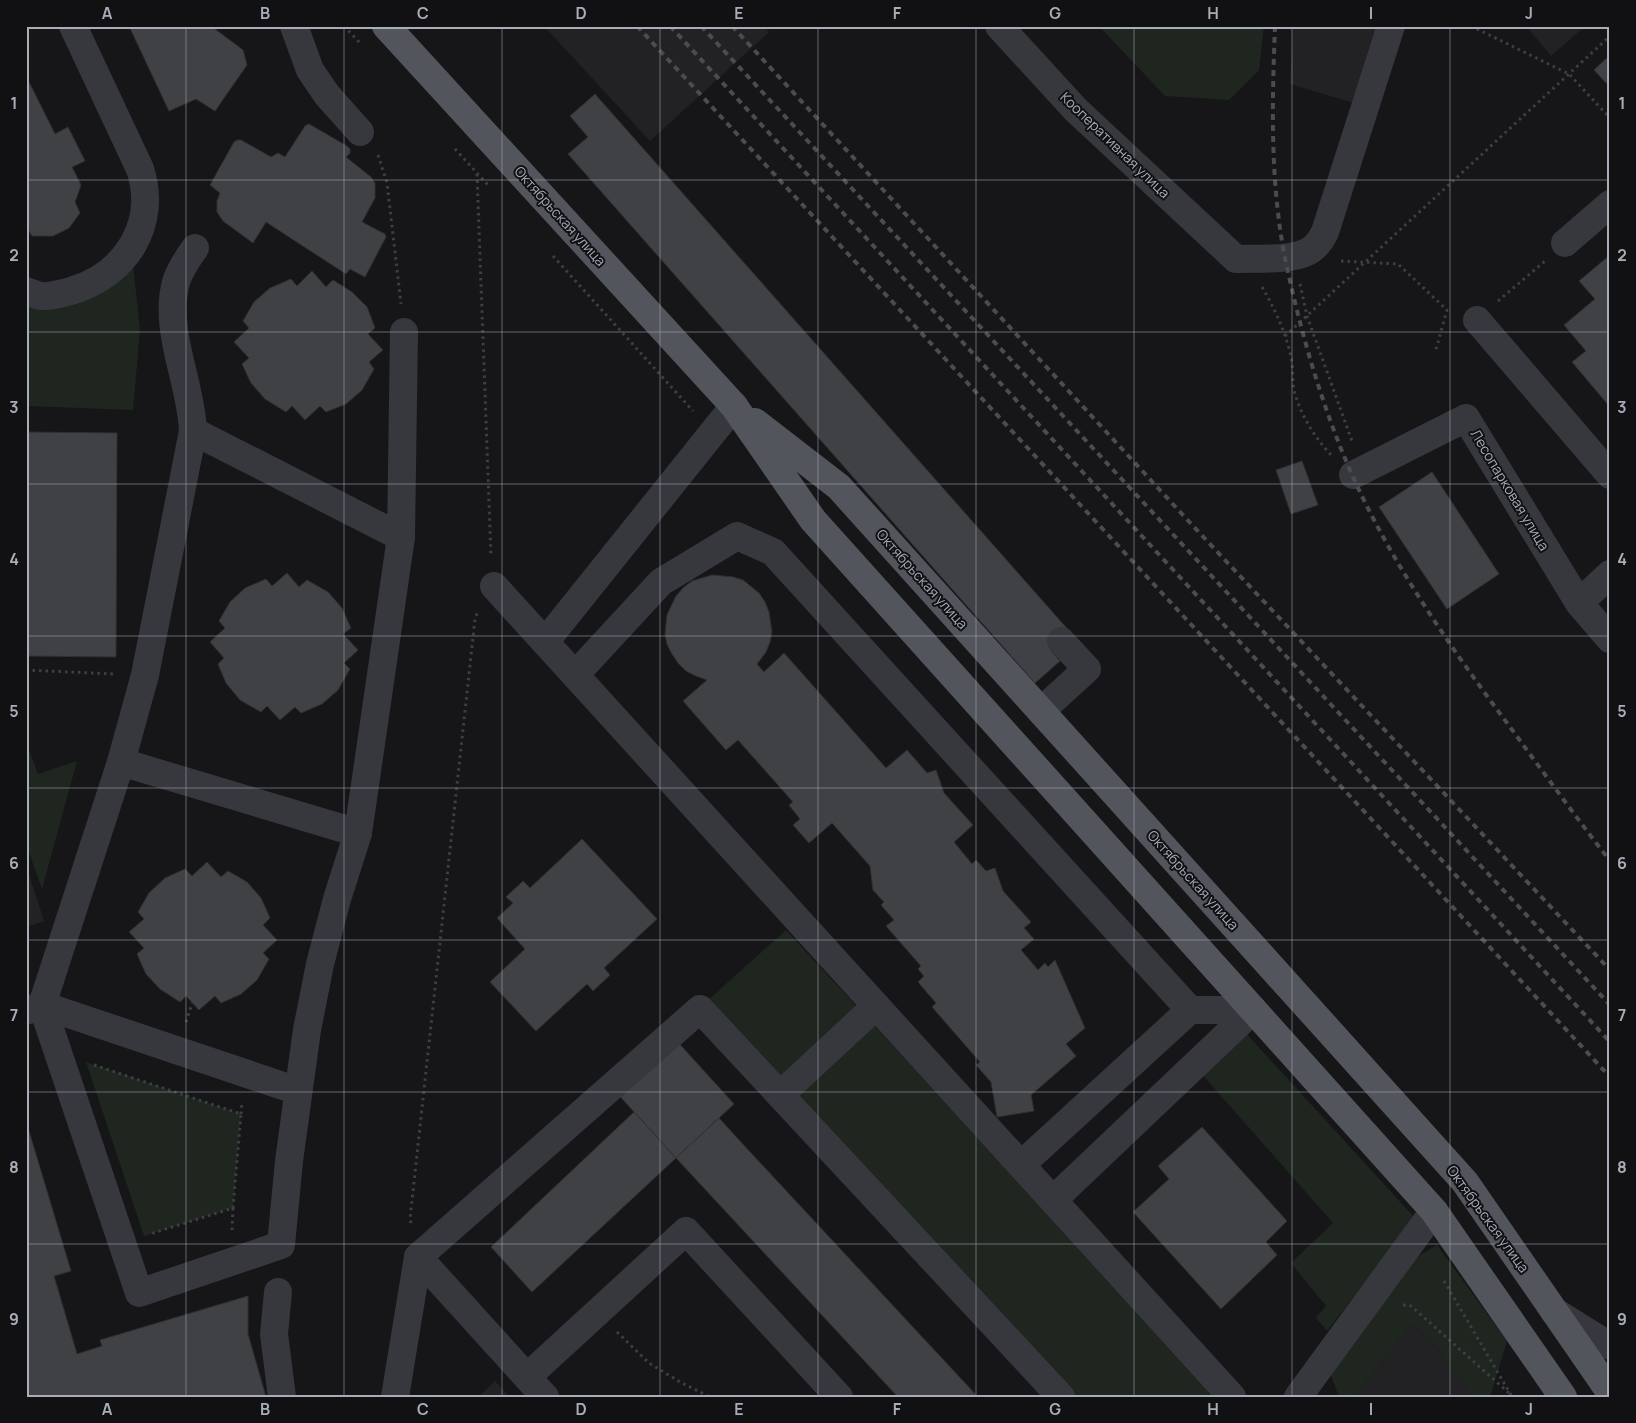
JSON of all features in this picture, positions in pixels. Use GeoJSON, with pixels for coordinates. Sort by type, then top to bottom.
{"type":"FeatureCollection","features":[{"type":"Feature","properties":{"kind":"main road","name":"Октябрьская улица"},"geometry":{"type":"LineString","coordinates":[[386,26],[734,406],[813,520],[1434,1211],[1563,1397]]}},
{"type":"Feature","properties":{"kind":"main road","name":"Октябрьская улица"},"geometry":{"type":"LineString","coordinates":[[734,406],[839,487],[1006,662],[1040,711],[1465,1182],[1610,1392]]}},
{"type":"Feature","properties":{"kind":"street"},"geometry":{"type":"LineString","coordinates":[[26,291],[41,296],[65,292],[83,288],[102,278],[120,264],[132,248],[141,227],[146,206],[146,185],[140,168],[72,26]]}},
{"type":"Feature","properties":{"kind":"street"},"geometry":{"type":"LineString","coordinates":[[294,26],[310,70],[327,95],[360,132]]}},
{"type":"Feature","properties":{"kind":"street","name":"Кооперативная улица"},"geometry":{"type":"LineString","coordinates":[[999,26],[1076,110],[1236,259]]}},
{"type":"Feature","properties":{"kind":"street"},"geometry":{"type":"LineString","coordinates":[[1236,259],[1301,254],[1319,243],[1325,232],[1391,26]]}},
{"type":"Feature","properties":{"kind":"street"},"geometry":{"type":"LineString","coordinates":[[1565,243],[1610,204]]}},
{"type":"Feature","properties":{"kind":"street"},"geometry":{"type":"LineString","coordinates":[[195,248],[177,280],[173,312],[176,341],[190,402],[193,431],[145,675],[121,762],[34,1008],[58,1052],[139,1293],[281,1245],[298,1091],[307,1030],[320,964],[337,898],[358,833],[401,537],[404,332]]}},
{"type":"Feature","properties":{"kind":"street"},"geometry":{"type":"LineString","coordinates":[[1477,320],[1610,475]]}},
{"type":"Feature","properties":{"kind":"street"},"geometry":{"type":"LineString","coordinates":[[545,642],[734,406]]}},
{"type":"Feature","properties":{"kind":"street","name":"Лесопарковая улица"},"geometry":{"type":"LineString","coordinates":[[1357,472],[1466,418],[1579,603],[1610,639]]}},
{"type":"Feature","properties":{"kind":"street"},"geometry":{"type":"LineString","coordinates":[[193,431],[401,537]]}},
{"type":"Feature","properties":{"kind":"street"},"geometry":{"type":"LineString","coordinates":[[575,675],[662,582],[736,536],[773,552],[1190,1010]]}},
{"type":"Feature","properties":{"kind":"street"},"geometry":{"type":"LineString","coordinates":[[1579,603],[1610,574]]}},
{"type":"Feature","properties":{"kind":"street"},"geometry":{"type":"LineString","coordinates":[[494,586],[1232,1397]]}},
{"type":"Feature","properties":{"kind":"street"},"geometry":{"type":"LineString","coordinates":[[1040,711],[1086,670],[1061,641]]}},
{"type":"Feature","properties":{"kind":"street"},"geometry":{"type":"LineString","coordinates":[[121,762],[358,833]]}},
{"type":"Feature","properties":{"kind":"street"},"geometry":{"type":"LineString","coordinates":[[780,1095],[876,1006]]}},
{"type":"Feature","properties":{"kind":"street"},"geometry":{"type":"LineString","coordinates":[[34,1008],[298,1091]]}},
{"type":"Feature","properties":{"kind":"street"},"geometry":{"type":"LineString","coordinates":[[395,1397],[418,1257],[700,1008],[1060,1397]]}},
{"type":"Feature","properties":{"kind":"street"},"geometry":{"type":"LineString","coordinates":[[1021,1165],[1190,1010],[1253,1010]]}},
{"type":"Feature","properties":{"kind":"street"},"geometry":{"type":"LineString","coordinates":[[1052,1200],[1253,1010]]}},
{"type":"Feature","properties":{"kind":"street"},"geometry":{"type":"LineString","coordinates":[[1298,1397],[1434,1211]]}},
{"type":"Feature","properties":{"kind":"street"},"geometry":{"type":"LineString","coordinates":[[527,1377],[686,1231],[839,1397]]}},
{"type":"Feature","properties":{"kind":"street"},"geometry":{"type":"LineString","coordinates":[[418,1257],[545,1397]]}},
{"type":"Feature","properties":{"kind":"street"},"geometry":{"type":"LineString","coordinates":[[278,1292],[274,1334],[282,1397]]}},
{"type":"Feature","properties":{"kind":"street"},"geometry":{"type":"LineString","coordinates":[[1554,1311],[1610,1346]]}},
{"type":"Feature","properties":{"kind":"path"},"geometry":{"type":"LineString","coordinates":[[1471,26],[1569,74],[1610,118]]}},
{"type":"Feature","properties":{"kind":"path"},"geometry":{"type":"LineString","coordinates":[[1285,336],[1610,36]]}},
{"type":"Feature","properties":{"kind":"path"},"geometry":{"type":"LineString","coordinates":[[360,132],[378,155],[388,183],[404,332]]}},
{"type":"Feature","properties":{"kind":"path"},"geometry":{"type":"LineString","coordinates":[[418,1257],[410,1218],[475,619],[482,599],[494,586],[477,173]]}},
{"type":"Feature","properties":{"kind":"path"},"geometry":{"type":"LineString","coordinates":[[1477,320],[1565,243]]}},
{"type":"Feature","properties":{"kind":"path"},"geometry":{"type":"LineString","coordinates":[[1357,472],[1307,316],[1301,254],[1324,260],[1398,264],[1447,310],[1435,353]]}},
{"type":"Feature","properties":{"kind":"path"},"geometry":{"type":"LineString","coordinates":[[1236,259],[1261,287],[1276,311],[1292,361],[1295,395],[1314,435],[1331,455],[1357,472]]}},
{"type":"Feature","properties":{"kind":"path"},"geometry":{"type":"LineString","coordinates":[[26,670],[145,675]]}},
{"type":"Feature","properties":{"kind":"path"},"geometry":{"type":"LineString","coordinates":[[189,1014],[192,1003]]}},
{"type":"Feature","properties":{"kind":"path"},"geometry":{"type":"LineString","coordinates":[[58,1052],[241,1114],[234,1208],[122,1243]]}},
{"type":"Feature","properties":{"kind":"path"},"geometry":{"type":"LineString","coordinates":[[1368,1301],[1411,1306],[1511,1395],[1441,1277]]}},
{"type":"Feature","properties":{"kind":"path"},"geometry":{"type":"LineString","coordinates":[[597,1312],[649,1363],[680,1382],[710,1397]]}},
{"type":"Feature","properties":{"kind":"shaded area"},"geometry":{"type":"Polygon","coordinates":[[[544,26],[763,26],[769,32],[650,141],[544,26]]]}},
{"type":"Feature","properties":{"kind":"shaded area"},"geometry":{"type":"Polygon","coordinates":[[[1099,26],[1264,26],[1259,70],[1229,100],[1165,96],[1099,26]]]}},
{"type":"Feature","properties":{"kind":"shaded area"},"geometry":{"type":"Polygon","coordinates":[[[1293,26],[1379,26],[1357,104],[1290,84],[1293,26]]]}},
{"type":"Feature","properties":{"kind":"shaded area"},"geometry":{"type":"Polygon","coordinates":[[[1526,26],[1585,26],[1551,56],[1526,26]]]}},
{"type":"Feature","properties":{"kind":"shaded area"},"geometry":{"type":"Polygon","coordinates":[[[133,264],[140,330],[133,410],[26,406],[26,302],[133,264]]]}},
{"type":"Feature","properties":{"kind":"shaded area"},"geometry":{"type":"Polygon","coordinates":[[[26,742],[38,774],[77,761],[42,889],[26,844],[26,742]]]}},
{"type":"Feature","properties":{"kind":"shaded area"},"geometry":{"type":"Polygon","coordinates":[[[26,865],[44,921],[26,927],[26,865]]]}},
{"type":"Feature","properties":{"kind":"shaded area"},"geometry":{"type":"Polygon","coordinates":[[[786,930],[1218,1397],[1077,1397],[706,1002],[786,930]]]}},
{"type":"Feature","properties":{"kind":"shaded area"},"geometry":{"type":"Polygon","coordinates":[[[1243,1030],[1415,1218],[1327,1331],[1316,1318],[1326,1306],[1291,1263],[1333,1223],[1200,1072],[1243,1030]]]}},
{"type":"Feature","properties":{"kind":"shaded area"},"geometry":{"type":"Polygon","coordinates":[[[86,1062],[241,1114],[233,1208],[144,1236],[86,1062]]]}},
{"type":"Feature","properties":{"kind":"shaded area"},"geometry":{"type":"Polygon","coordinates":[[[1437,1245],[1507,1341],[1490,1397],[1474,1397],[1431,1340],[1412,1324],[1354,1397],[1339,1397],[1331,1375],[1413,1259],[1437,1245]]]}},
{"type":"Feature","properties":{"kind":"shaded area"},"geometry":{"type":"Polygon","coordinates":[[[1412,1324],[1431,1340],[1474,1397],[1354,1397],[1412,1324]]]}},
{"type":"Feature","properties":{"kind":"shaded area"},"geometry":{"type":"Polygon","coordinates":[[[495,1381],[510,1397],[478,1397],[495,1381]]]}},
{"type":"Feature","properties":{"kind":"building"},"geometry":{"type":"Polygon","coordinates":[[[129,26],[211,26],[243,50],[247,65],[215,111],[196,99],[169,111],[129,26]]]}},
{"type":"Feature","properties":{"kind":"building"},"geometry":{"type":"Polygon","coordinates":[[[1610,55],[1610,87],[1594,70],[1610,55]]]}},
{"type":"Feature","properties":{"kind":"building"},"geometry":{"type":"Polygon","coordinates":[[[26,76],[55,134],[68,127],[85,161],[72,167],[81,185],[75,202],[80,213],[69,228],[53,236],[32,236],[26,226],[26,76]]]}},
{"type":"Feature","properties":{"kind":"building"},"geometry":{"type":"Polygon","coordinates":[[[595,94],[1071,633],[1051,651],[1060,661],[1035,683],[568,154],[588,137],[570,116],[595,94]]]}},
{"type":"Feature","properties":{"kind":"building"},"geometry":{"type":"Polygon","coordinates":[[[309,124],[347,146],[350,149],[350,153],[346,157],[371,177],[375,183],[375,198],[362,222],[385,234],[386,237],[365,277],[350,269],[346,274],[266,222],[253,243],[223,221],[217,212],[217,201],[220,193],[210,185],[234,142],[241,140],[271,157],[278,153],[285,157],[305,126],[309,124]]]}},
{"type":"Feature","properties":{"kind":"building"},"geometry":{"type":"Polygon","coordinates":[[[1610,255],[1610,407],[1572,362],[1586,351],[1564,325],[1595,299],[1579,281],[1610,255]]]}},
{"type":"Feature","properties":{"kind":"building"},"geometry":{"type":"Polygon","coordinates":[[[312,271],[326,287],[333,280],[352,292],[367,307],[375,328],[368,334],[383,350],[369,362],[374,369],[362,390],[346,404],[326,412],[320,406],[305,420],[292,406],[286,412],[265,399],[251,383],[242,364],[249,358],[234,342],[249,328],[243,321],[254,302],[270,288],[291,279],[297,286],[312,271]]]}},
{"type":"Feature","properties":{"kind":"building"},"geometry":{"type":"Polygon","coordinates":[[[26,432],[117,433],[116,657],[26,656],[26,432]]]}},
{"type":"Feature","properties":{"kind":"building"},"geometry":{"type":"Polygon","coordinates":[[[1302,461],[1318,505],[1291,514],[1276,470],[1302,461]]]}},
{"type":"Feature","properties":{"kind":"building"},"geometry":{"type":"Polygon","coordinates":[[[1432,472],[1499,574],[1447,609],[1379,507],[1432,472]]]}},
{"type":"Feature","properties":{"kind":"building"},"geometry":{"type":"Polygon","coordinates":[[[287,573],[299,587],[307,580],[328,592],[342,608],[351,628],[343,634],[358,650],[344,663],[350,669],[338,690],[322,704],[301,713],[295,707],[280,720],[267,706],[261,712],[240,700],[226,683],[218,664],[224,658],[210,642],[225,628],[219,621],[230,602],[245,588],[266,579],[272,586],[287,573]]]}},
{"type":"Feature","properties":{"kind":"building"},"geometry":{"type":"Polygon","coordinates":[[[712,575],[743,580],[759,593],[765,602],[769,612],[772,632],[766,652],[757,664],[764,672],[784,653],[886,768],[907,750],[927,773],[936,770],[944,793],[973,825],[954,842],[972,864],[976,860],[986,871],[995,868],[1003,891],[1031,922],[1024,928],[1034,939],[1021,950],[1038,970],[1045,963],[1048,967],[1055,960],[1085,1028],[1066,1044],[1076,1056],[1031,1095],[1034,1111],[997,1117],[991,1082],[976,1065],[980,1062],[932,1007],[936,1003],[918,982],[924,976],[918,969],[921,966],[886,926],[894,920],[881,905],[884,902],[873,890],[870,866],[832,823],[809,843],[793,825],[800,819],[789,805],[793,802],[738,740],[726,750],[683,701],[707,680],[686,671],[672,654],[665,634],[667,615],[676,596],[683,588],[692,581],[712,575]]]}},
{"type":"Feature","properties":{"kind":"building"},"geometry":{"type":"Polygon","coordinates":[[[582,839],[657,919],[604,968],[610,975],[593,991],[587,984],[536,1031],[490,982],[525,949],[497,918],[513,903],[506,897],[523,881],[530,888],[582,839]]]}},
{"type":"Feature","properties":{"kind":"building"},"geometry":{"type":"Polygon","coordinates":[[[207,862],[221,877],[228,871],[247,882],[261,898],[270,918],[263,925],[277,940],[263,953],[269,959],[257,980],[241,994],[221,1003],[215,996],[199,1010],[186,996],[180,1002],[160,989],[146,974],[137,954],[144,948],[129,932],[144,919],[138,912],[149,893],[165,878],[185,869],[192,876],[207,862]]]}},
{"type":"Feature","properties":{"kind":"building"},"geometry":{"type":"Polygon","coordinates":[[[675,1039],[734,1104],[676,1158],[616,1092],[675,1039]]]}},
{"type":"Feature","properties":{"kind":"building"},"geometry":{"type":"Polygon","coordinates":[[[634,1112],[676,1158],[532,1292],[491,1247],[634,1112]]]}},
{"type":"Feature","properties":{"kind":"building"},"geometry":{"type":"Polygon","coordinates":[[[719,1118],[978,1397],[898,1397],[676,1158],[719,1118]]]}},
{"type":"Feature","properties":{"kind":"building"},"geometry":{"type":"Polygon","coordinates":[[[26,1121],[71,1271],[54,1276],[77,1354],[102,1346],[100,1340],[248,1296],[248,1334],[266,1397],[26,1397],[26,1121]]]}},
{"type":"Feature","properties":{"kind":"building"},"geometry":{"type":"Polygon","coordinates":[[[1202,1127],[1287,1221],[1266,1242],[1277,1255],[1221,1309],[1133,1212],[1169,1179],[1158,1166],[1202,1127]]]}},
{"type":"Feature","properties":{"kind":"railway"},"geometry":{"type":"LineString","coordinates":[[637,26],[1610,1077]]}},
{"type":"Feature","properties":{"kind":"railway"},"geometry":{"type":"LineString","coordinates":[[670,26],[1610,1042]]}},
{"type":"Feature","properties":{"kind":"railway"},"geometry":{"type":"LineString","coordinates":[[701,26],[1610,1005]]}},
{"type":"Feature","properties":{"kind":"railway"},"geometry":{"type":"LineString","coordinates":[[732,26],[1194,527],[1610,970]]}},
{"type":"Feature","properties":{"kind":"railway"},"geometry":{"type":"LineString","coordinates":[[1275,26],[1273,142],[1280,229],[1301,328],[1338,441],[1372,516],[1414,590],[1461,660],[1610,861]]}}]}
